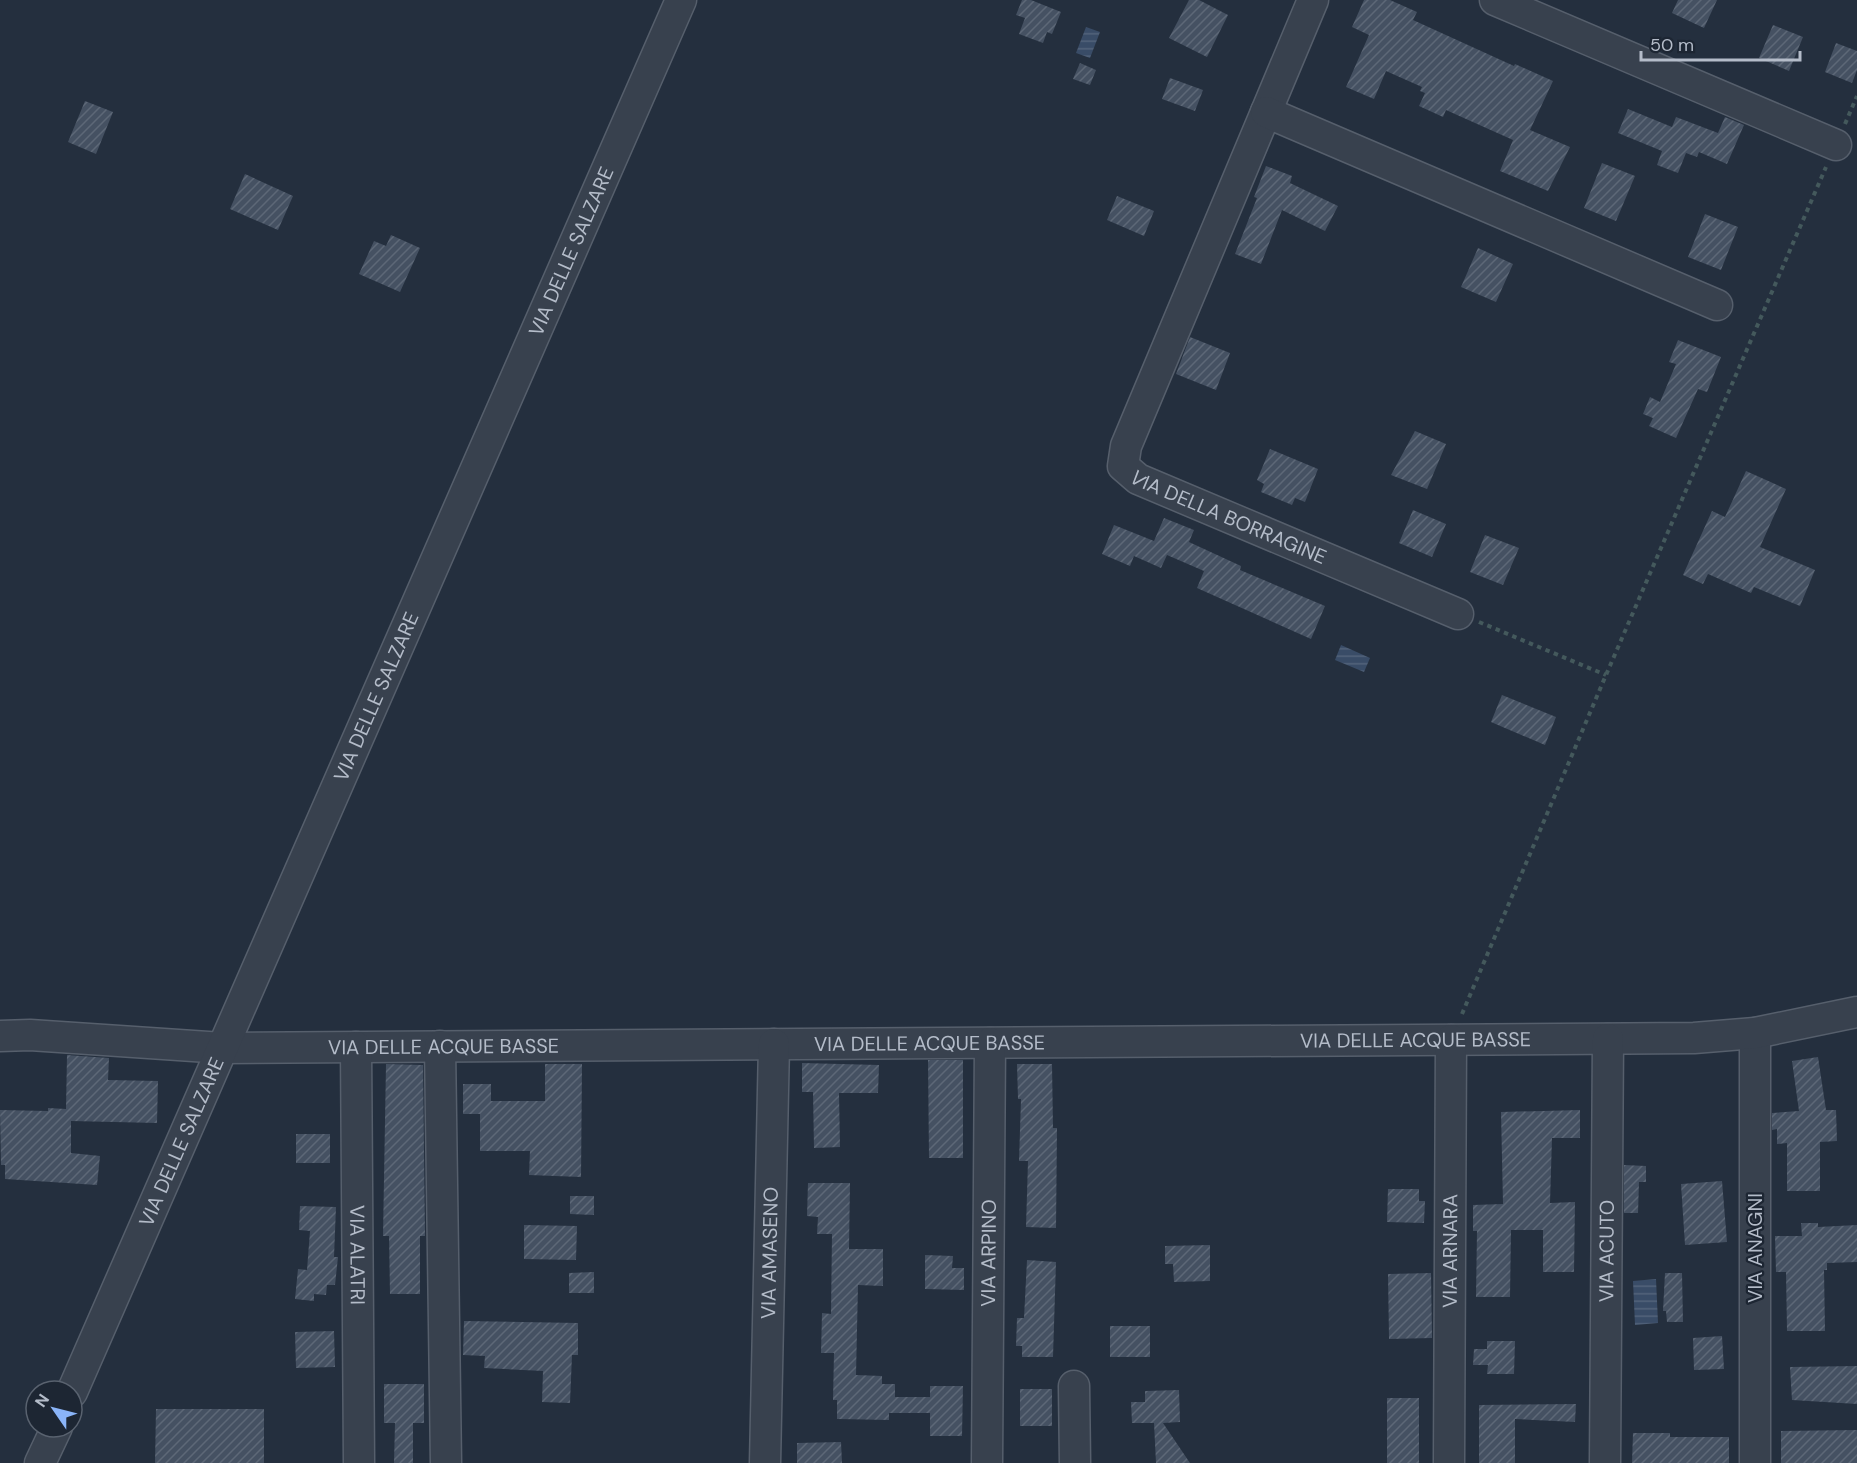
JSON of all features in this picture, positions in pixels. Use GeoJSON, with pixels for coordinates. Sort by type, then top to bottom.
{"type":"FeatureCollection","features":[{"type":"Feature","properties":{"kind":"street","name":"VIA DELLE SALZARE"},"geometry":{"type":"LineString","coordinates":[[78,1379],[681,0]]}},
{"type":"Feature","properties":{"kind":"street","name":"VIA DELLA BORRAGINE"},"geometry":{"type":"LineString","coordinates":[[1313,0],[1126,446],[1124,466],[1138,479],[1458,614]]}},
{"type":"Feature","properties":{"kind":"street"},"geometry":{"type":"LineString","coordinates":[[1495,0],[1836,145]]}},
{"type":"Feature","properties":{"kind":"street"},"geometry":{"type":"LineString","coordinates":[[1266,112],[1717,305]]}},
{"type":"Feature","properties":{"kind":"street","name":"VIA DELLE ACQUE BASSE"},"geometry":{"type":"LineString","coordinates":[[0,1036],[30,1035],[223,1048],[1694,1038],[1755,1033],[1857,1012]]}},
{"type":"Feature","properties":{"kind":"street","name":"VIA ANAGNI"},"geometry":{"type":"LineString","coordinates":[[1755,1033],[1755,1463]]}},
{"type":"Feature","properties":{"kind":"street","name":"VIA ACUTO"},"geometry":{"type":"LineString","coordinates":[[1605,1463],[1608,1039]]}},
{"type":"Feature","properties":{"kind":"street","name":"VIA ARNARA"},"geometry":{"type":"LineString","coordinates":[[1449,1463],[1451,1040]]}},
{"type":"Feature","properties":{"kind":"street","name":"VIA ARPINO"},"geometry":{"type":"LineString","coordinates":[[987,1463],[990,1043]]}},
{"type":"Feature","properties":{"kind":"street","name":"VIA AMASENO"},"geometry":{"type":"LineString","coordinates":[[765,1463],[774,1044]]}},
{"type":"Feature","properties":{"kind":"street"},"geometry":{"type":"LineString","coordinates":[[440,1046],[446,1463]]}},
{"type":"Feature","properties":{"kind":"street","name":"VIA ALATRI"},"geometry":{"type":"LineString","coordinates":[[356,1047],[359,1463]]}},
{"type":"Feature","properties":{"kind":"street"},"geometry":{"type":"LineString","coordinates":[[1074,1386],[1075,1463]]}},
{"type":"Feature","properties":{"kind":"street"},"geometry":{"type":"LineString","coordinates":[[40,1463],[51,1439]]}},
{"type":"Feature","properties":{"kind":"path"},"geometry":{"type":"LineString","coordinates":[[1451,1040],[1606,675],[1857,96]]}},
{"type":"Feature","properties":{"kind":"path"},"geometry":{"type":"LineString","coordinates":[[1458,614],[1606,675]]}},
{"type":"Feature","properties":{"kind":"water"},"geometry":{"type":"Polygon","coordinates":[[[1086,27],[1100,32],[1090,58],[1076,53],[1086,27]]]}},
{"type":"Feature","properties":{"kind":"water"},"geometry":{"type":"Polygon","coordinates":[[[1341,645],[1370,658],[1364,672],[1335,660],[1341,645]]]}},
{"type":"Feature","properties":{"kind":"water"},"geometry":{"type":"Polygon","coordinates":[[[1656,1279],[1658,1323],[1635,1325],[1633,1281],[1656,1279]]]}},
{"type":"Feature","properties":{"kind":"building"},"geometry":{"type":"Polygon","coordinates":[[[1022,0],[1031,0],[1061,12],[1052,34],[1047,32],[1043,43],[1019,34],[1025,18],[1016,15],[1022,0]]]}},
{"type":"Feature","properties":{"kind":"building"},"geometry":{"type":"Polygon","coordinates":[[[1189,0],[1199,0],[1228,15],[1207,57],[1169,38],[1189,0]]]}},
{"type":"Feature","properties":{"kind":"building"},"geometry":{"type":"Polygon","coordinates":[[[1364,0],[1390,0],[1417,12],[1413,20],[1514,66],[1515,64],[1553,81],[1530,130],[1570,147],[1548,191],[1500,171],[1513,140],[1446,110],[1443,117],[1419,106],[1425,93],[1420,91],[1422,87],[1386,71],[1374,99],[1346,87],[1369,35],[1352,27],[1364,0]]]}},
{"type":"Feature","properties":{"kind":"building"},"geometry":{"type":"Polygon","coordinates":[[[1678,0],[1717,0],[1704,28],[1672,13],[1678,0]]]}},
{"type":"Feature","properties":{"kind":"building"},"geometry":{"type":"Polygon","coordinates":[[[1773,25],[1803,37],[1789,71],[1759,58],[1773,25]]]}},
{"type":"Feature","properties":{"kind":"building"},"geometry":{"type":"Polygon","coordinates":[[[1836,43],[1857,51],[1857,70],[1852,83],[1825,72],[1836,43]]]}},
{"type":"Feature","properties":{"kind":"building"},"geometry":{"type":"Polygon","coordinates":[[[1080,63],[1096,70],[1090,85],[1073,79],[1080,63]]]}},
{"type":"Feature","properties":{"kind":"building"},"geometry":{"type":"Polygon","coordinates":[[[1170,78],[1203,90],[1195,111],[1162,99],[1170,78]]]}},
{"type":"Feature","properties":{"kind":"building"},"geometry":{"type":"Polygon","coordinates":[[[85,101],[113,112],[96,154],[68,142],[85,101]]]}},
{"type":"Feature","properties":{"kind":"building"},"geometry":{"type":"Polygon","coordinates":[[[1628,109],[1672,127],[1676,117],[1718,133],[1725,117],[1744,125],[1727,164],[1699,152],[1697,157],[1686,153],[1678,173],[1657,165],[1662,151],[1618,133],[1628,109]]]}},
{"type":"Feature","properties":{"kind":"building"},"geometry":{"type":"Polygon","coordinates":[[[1602,163],[1635,176],[1616,221],[1584,208],[1602,163]]]}},
{"type":"Feature","properties":{"kind":"building"},"geometry":{"type":"Polygon","coordinates":[[[1266,166],[1292,176],[1290,183],[1338,206],[1325,231],[1282,210],[1261,264],[1235,254],[1257,198],[1254,197],[1266,166]]]}},
{"type":"Feature","properties":{"kind":"building"},"geometry":{"type":"Polygon","coordinates":[[[245,174],[293,196],[278,230],[230,209],[245,174]]]}},
{"type":"Feature","properties":{"kind":"building"},"geometry":{"type":"Polygon","coordinates":[[[1117,196],[1154,211],[1144,236],[1107,220],[1117,196]]]}},
{"type":"Feature","properties":{"kind":"building"},"geometry":{"type":"Polygon","coordinates":[[[1705,214],[1738,227],[1721,270],[1688,257],[1705,214]]]}},
{"type":"Feature","properties":{"kind":"building"},"geometry":{"type":"Polygon","coordinates":[[[391,235],[420,248],[400,292],[359,274],[374,241],[386,246],[391,235]]]}},
{"type":"Feature","properties":{"kind":"building"},"geometry":{"type":"Polygon","coordinates":[[[1478,248],[1513,264],[1496,302],[1461,287],[1478,248]]]}},
{"type":"Feature","properties":{"kind":"building"},"geometry":{"type":"Polygon","coordinates":[[[1190,337],[1230,353],[1216,390],[1176,374],[1190,337]]]}},
{"type":"Feature","properties":{"kind":"building"},"geometry":{"type":"Polygon","coordinates":[[[1678,340],[1721,357],[1707,392],[1698,389],[1676,438],[1649,426],[1653,418],[1643,414],[1650,397],[1660,402],[1676,364],[1669,362],[1678,340]]]}},
{"type":"Feature","properties":{"kind":"building"},"geometry":{"type":"Polygon","coordinates":[[[1415,431],[1446,444],[1427,489],[1391,475],[1415,431]]]}},
{"type":"Feature","properties":{"kind":"building"},"geometry":{"type":"Polygon","coordinates":[[[1270,449],[1318,469],[1305,502],[1295,498],[1292,505],[1261,492],[1264,484],[1257,480],[1270,449]]]}},
{"type":"Feature","properties":{"kind":"building"},"geometry":{"type":"Polygon","coordinates":[[[1746,471],[1786,489],[1760,547],[1815,570],[1800,606],[1754,587],[1751,593],[1708,574],[1703,584],[1683,575],[1712,511],[1725,517],[1746,471]]]}},
{"type":"Feature","properties":{"kind":"building"},"geometry":{"type":"Polygon","coordinates":[[[1413,510],[1446,524],[1432,557],[1399,543],[1413,510]]]}},
{"type":"Feature","properties":{"kind":"building"},"geometry":{"type":"Polygon","coordinates":[[[1164,518],[1194,530],[1189,542],[1241,566],[1240,570],[1325,606],[1311,639],[1197,588],[1204,571],[1167,555],[1161,568],[1134,556],[1130,566],[1102,554],[1114,525],[1154,541],[1164,518]]]}},
{"type":"Feature","properties":{"kind":"building"},"geometry":{"type":"Polygon","coordinates":[[[1485,535],[1519,548],[1503,585],[1470,572],[1485,535]]]}},
{"type":"Feature","properties":{"kind":"building"},"geometry":{"type":"Polygon","coordinates":[[[1502,695],[1556,717],[1545,745],[1491,722],[1502,695]]]}},
{"type":"Feature","properties":{"kind":"building"},"geometry":{"type":"Polygon","coordinates":[[[67,1055],[109,1058],[108,1080],[158,1081],[157,1123],[71,1121],[71,1153],[100,1156],[97,1185],[5,1179],[5,1165],[1,1165],[0,1110],[66,1109],[67,1055]]]}},
{"type":"Feature","properties":{"kind":"building"},"geometry":{"type":"Polygon","coordinates":[[[1818,1057],[1826,1110],[1836,1110],[1837,1141],[1820,1142],[1820,1191],[1787,1191],[1787,1143],[1777,1144],[1777,1129],[1772,1130],[1772,1113],[1799,1111],[1792,1061],[1818,1057]]]}},
{"type":"Feature","properties":{"kind":"building"},"geometry":{"type":"Polygon","coordinates":[[[928,1060],[963,1060],[963,1158],[929,1158],[928,1060]]]}},
{"type":"Feature","properties":{"kind":"building"},"geometry":{"type":"Polygon","coordinates":[[[802,1063],[879,1065],[878,1093],[839,1093],[840,1147],[814,1148],[813,1092],[802,1092],[802,1063]]]}},
{"type":"Feature","properties":{"kind":"building"},"geometry":{"type":"Polygon","coordinates":[[[386,1064],[423,1065],[425,1236],[420,1236],[420,1294],[390,1294],[389,1236],[383,1236],[386,1064]]]}},
{"type":"Feature","properties":{"kind":"building"},"geometry":{"type":"Polygon","coordinates":[[[545,1064],[582,1064],[581,1177],[529,1175],[530,1151],[480,1151],[480,1114],[463,1114],[463,1084],[491,1084],[491,1101],[545,1101],[545,1064]]]}},
{"type":"Feature","properties":{"kind":"building"},"geometry":{"type":"Polygon","coordinates":[[[1017,1064],[1052,1064],[1053,1128],[1057,1128],[1056,1228],[1026,1227],[1028,1161],[1019,1161],[1021,1099],[1018,1099],[1017,1064]]]}},
{"type":"Feature","properties":{"kind":"building"},"geometry":{"type":"Polygon","coordinates":[[[1580,1110],[1580,1138],[1552,1138],[1550,1203],[1575,1202],[1574,1272],[1543,1272],[1543,1230],[1511,1230],[1510,1297],[1476,1297],[1477,1231],[1473,1231],[1473,1205],[1503,1204],[1501,1112],[1580,1110]]]}},
{"type":"Feature","properties":{"kind":"building"},"geometry":{"type":"Polygon","coordinates":[[[296,1134],[330,1134],[330,1163],[296,1163],[296,1134]]]}},
{"type":"Feature","properties":{"kind":"building"},"geometry":{"type":"Polygon","coordinates":[[[1624,1165],[1646,1166],[1646,1182],[1639,1182],[1638,1213],[1624,1213],[1624,1165]]]}},
{"type":"Feature","properties":{"kind":"building"},"geometry":{"type":"Polygon","coordinates":[[[1722,1181],[1727,1242],[1685,1245],[1681,1184],[1722,1181]]]}},
{"type":"Feature","properties":{"kind":"building"},"geometry":{"type":"Polygon","coordinates":[[[808,1183],[850,1183],[849,1249],[883,1249],[883,1286],[858,1285],[856,1375],[882,1376],[882,1384],[895,1384],[895,1397],[930,1397],[930,1386],[963,1386],[962,1436],[930,1436],[930,1413],[889,1413],[889,1420],[837,1419],[837,1400],[833,1400],[834,1353],[821,1353],[822,1313],[831,1314],[832,1234],[817,1234],[818,1217],[807,1216],[808,1183]]]}},
{"type":"Feature","properties":{"kind":"building"},"geometry":{"type":"Polygon","coordinates":[[[1388,1189],[1419,1189],[1419,1201],[1425,1201],[1424,1223],[1387,1222],[1388,1189]]]}},
{"type":"Feature","properties":{"kind":"building"},"geometry":{"type":"Polygon","coordinates":[[[570,1196],[594,1196],[594,1215],[570,1214],[570,1196]]]}},
{"type":"Feature","properties":{"kind":"building"},"geometry":{"type":"Polygon","coordinates":[[[300,1206],[336,1207],[334,1257],[338,1257],[335,1285],[327,1285],[326,1295],[314,1294],[314,1301],[295,1299],[298,1269],[307,1270],[310,1231],[299,1230],[300,1206]]]}},
{"type":"Feature","properties":{"kind":"building"},"geometry":{"type":"Polygon","coordinates":[[[1801,1223],[1818,1223],[1818,1227],[1857,1225],[1857,1262],[1827,1263],[1827,1270],[1824,1270],[1825,1331],[1787,1331],[1786,1272],[1776,1272],[1775,1236],[1802,1236],[1801,1223]]]}},
{"type":"Feature","properties":{"kind":"building"},"geometry":{"type":"Polygon","coordinates":[[[524,1225],[577,1226],[576,1260],[524,1259],[524,1225]]]}},
{"type":"Feature","properties":{"kind":"building"},"geometry":{"type":"Polygon","coordinates":[[[1210,1245],[1210,1281],[1174,1282],[1173,1264],[1165,1264],[1165,1246],[1210,1245]]]}},
{"type":"Feature","properties":{"kind":"building"},"geometry":{"type":"Polygon","coordinates":[[[925,1255],[953,1256],[952,1268],[964,1268],[964,1290],[925,1289],[925,1255]]]}},
{"type":"Feature","properties":{"kind":"building"},"geometry":{"type":"Polygon","coordinates":[[[1027,1260],[1056,1262],[1053,1357],[1022,1357],[1022,1346],[1016,1346],[1017,1318],[1024,1318],[1027,1260]]]}},
{"type":"Feature","properties":{"kind":"building"},"geometry":{"type":"Polygon","coordinates":[[[594,1272],[594,1293],[569,1293],[569,1273],[594,1272]]]}},
{"type":"Feature","properties":{"kind":"building"},"geometry":{"type":"Polygon","coordinates":[[[1431,1273],[1432,1338],[1389,1339],[1388,1274],[1431,1273]]]}},
{"type":"Feature","properties":{"kind":"building"},"geometry":{"type":"Polygon","coordinates":[[[1665,1273],[1682,1273],[1683,1322],[1667,1322],[1666,1311],[1663,1311],[1665,1273]]]}},
{"type":"Feature","properties":{"kind":"building"},"geometry":{"type":"Polygon","coordinates":[[[464,1321],[578,1323],[578,1355],[572,1355],[570,1403],[542,1402],[543,1371],[484,1368],[485,1356],[463,1355],[464,1321]]]}},
{"type":"Feature","properties":{"kind":"building"},"geometry":{"type":"Polygon","coordinates":[[[1110,1326],[1150,1326],[1150,1357],[1110,1357],[1110,1326]]]}},
{"type":"Feature","properties":{"kind":"building"},"geometry":{"type":"Polygon","coordinates":[[[334,1331],[335,1367],[296,1368],[295,1332],[334,1331]]]}},
{"type":"Feature","properties":{"kind":"building"},"geometry":{"type":"Polygon","coordinates":[[[1722,1336],[1724,1369],[1694,1370],[1693,1338],[1722,1336]]]}},
{"type":"Feature","properties":{"kind":"building"},"geometry":{"type":"Polygon","coordinates":[[[1487,1341],[1515,1341],[1514,1374],[1487,1374],[1488,1365],[1473,1365],[1474,1349],[1487,1349],[1487,1341]]]}},
{"type":"Feature","properties":{"kind":"building"},"geometry":{"type":"Polygon","coordinates":[[[1857,1366],[1857,1404],[1792,1400],[1790,1367],[1857,1366]]]}},
{"type":"Feature","properties":{"kind":"building"},"geometry":{"type":"Polygon","coordinates":[[[384,1384],[424,1384],[424,1423],[413,1423],[413,1463],[394,1463],[395,1423],[384,1423],[384,1384]]]}},
{"type":"Feature","properties":{"kind":"building"},"geometry":{"type":"Polygon","coordinates":[[[1020,1389],[1052,1389],[1052,1426],[1020,1426],[1020,1389]]]}},
{"type":"Feature","properties":{"kind":"building"},"geometry":{"type":"Polygon","coordinates":[[[1179,1390],[1180,1422],[1163,1423],[1190,1463],[1156,1463],[1154,1423],[1132,1423],[1131,1402],[1145,1402],[1145,1391],[1179,1390]]]}},
{"type":"Feature","properties":{"kind":"building"},"geometry":{"type":"Polygon","coordinates":[[[1387,1398],[1419,1398],[1419,1463],[1387,1463],[1387,1398]]]}},
{"type":"Feature","properties":{"kind":"building"},"geometry":{"type":"Polygon","coordinates":[[[1576,1404],[1575,1422],[1515,1419],[1515,1463],[1479,1463],[1479,1405],[1576,1404]]]}},
{"type":"Feature","properties":{"kind":"building"},"geometry":{"type":"Polygon","coordinates":[[[156,1409],[264,1409],[264,1463],[155,1463],[156,1409]]]}},
{"type":"Feature","properties":{"kind":"building"},"geometry":{"type":"Polygon","coordinates":[[[1857,1430],[1857,1463],[1781,1463],[1781,1431],[1857,1430]]]}},
{"type":"Feature","properties":{"kind":"building"},"geometry":{"type":"Polygon","coordinates":[[[1633,1433],[1670,1433],[1670,1437],[1729,1437],[1729,1463],[1632,1463],[1633,1433]]]}},
{"type":"Feature","properties":{"kind":"building"},"geometry":{"type":"Polygon","coordinates":[[[841,1442],[842,1463],[797,1463],[797,1443],[841,1442]]]}}]}
